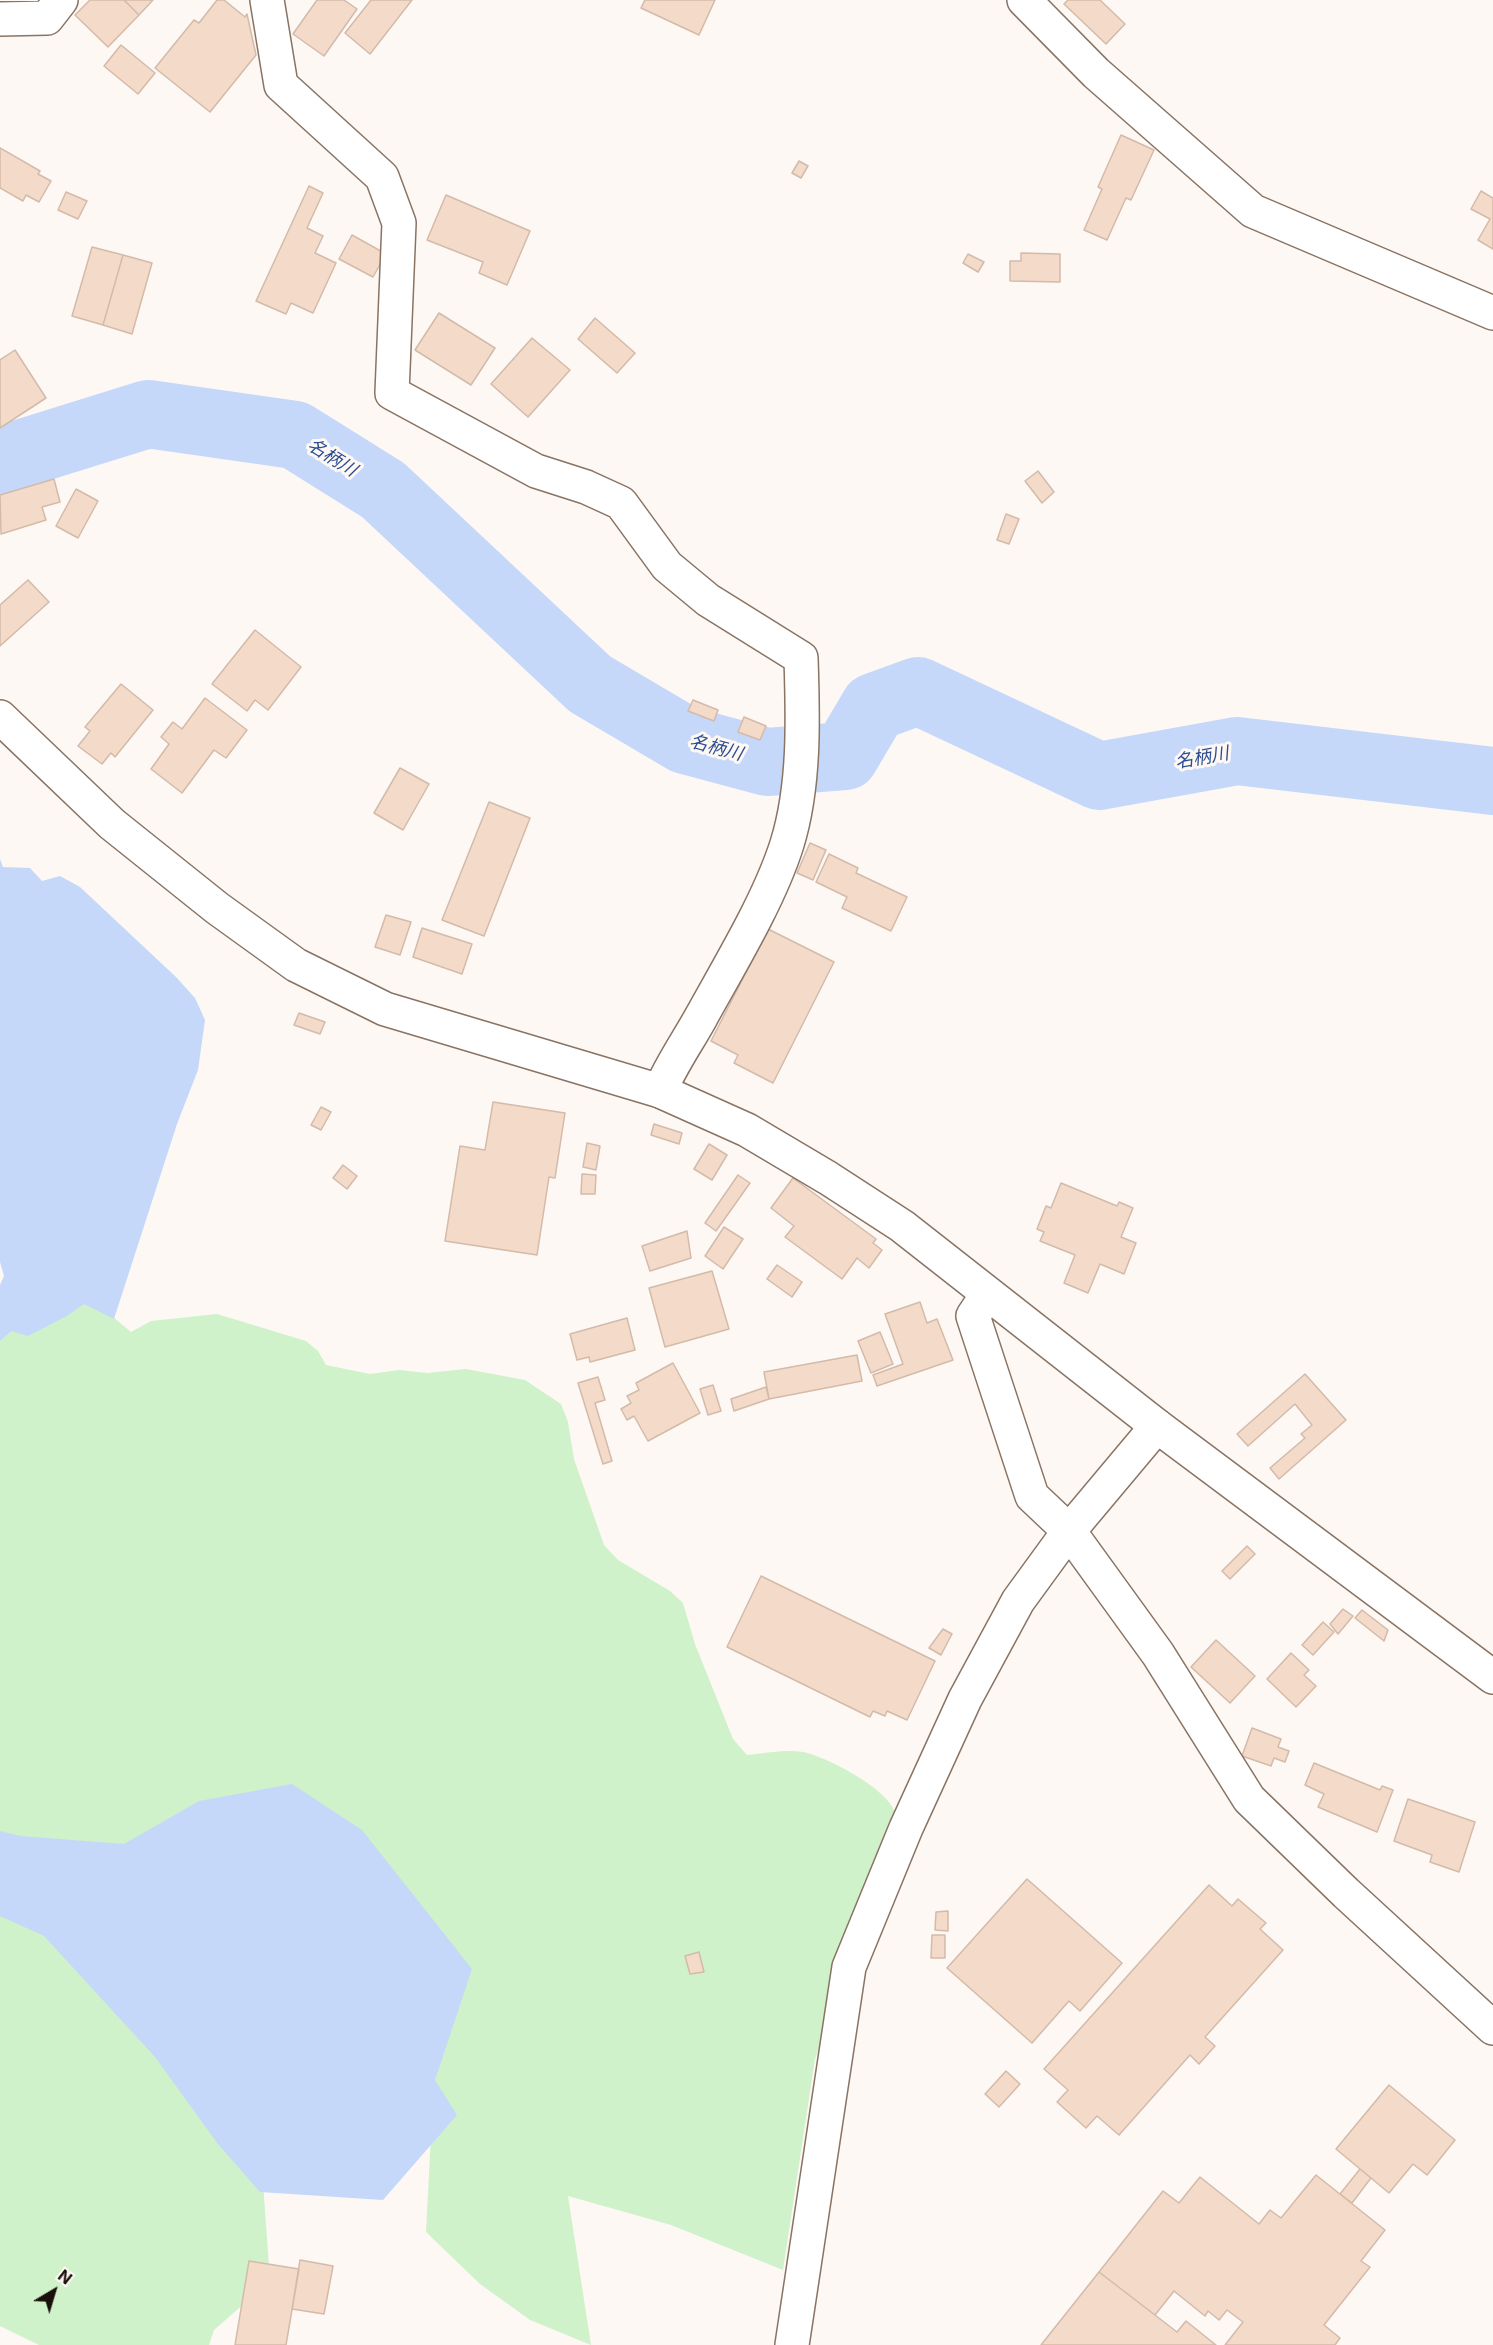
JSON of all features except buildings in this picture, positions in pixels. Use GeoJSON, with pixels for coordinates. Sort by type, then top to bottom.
{"type":"FeatureCollection","features":[{"type":"Feature","properties":{"kind":"street"},"geometry":{"type":"LineString","coordinates":[[0,19],[47,18],[61,0]]}},
{"type":"Feature","properties":{"kind":"street"},"geometry":{"type":"LineString","coordinates":[[267,0],[281,85],[382,177],[399,223],[392,393],[536,471],[586,487],[621,503],[667,566],[708,600],[801,658],[798,773],[787,843],[768,891],[699,1021],[672,1063],[660,1091]]}},
{"type":"Feature","properties":{"kind":"street"},"geometry":{"type":"LineString","coordinates":[[1024,0],[1096,73],[1254,211],[1493,313]]}},
{"type":"Feature","properties":{"kind":"street"},"geometry":{"type":"LineString","coordinates":[[0,717],[112,824],[217,908],[296,965],[385,1009],[660,1091],[747,1130],[828,1178],[902,1226],[987,1295],[1157,1426],[1493,1677]]}},
{"type":"Feature","properties":{"kind":"street"},"geometry":{"type":"LineString","coordinates":[[987,1295],[973,1316],[1032,1496],[1069,1531],[1158,1654],[1250,1799],[1346,1893],[1493,2028]]}},
{"type":"Feature","properties":{"kind":"street"},"geometry":{"type":"LineString","coordinates":[[792,2345],[849,1967],[906,1828],[965,1699],[1018,1601],[1069,1531],[1157,1426]]}},
{"type":"Feature","properties":{"kind":"green space"},"geometry":{"type":"Polygon","coordinates":[[[83,1292],[131,1332],[151,1321],[217,1314],[306,1341],[318,1351],[326,1365],[370,1374],[399,1370],[427,1373],[466,1369],[525,1380],[561,1404],[568,1422],[574,1459],[604,1545],[618,1560],[670,1591],[683,1603],[695,1644],[733,1739],[747,1755],[796,1751],[827,1760],[870,1784],[890,1804],[896,1816],[895,1837],[815,2059],[783,2270],[671,2225],[568,2196],[591,2345],[530,2320],[480,2284],[426,2232],[432,2114],[262,2168],[270,2281],[214,2330],[209,2345],[39,2345],[0,2326],[0,1317],[83,1292]]]}},
{"type":"Feature","properties":{"kind":"water"},"geometry":{"type":"Polygon","coordinates":[[[0,859],[3,867],[30,868],[42,881],[60,876],[80,887],[176,977],[195,998],[205,1020],[198,1070],[177,1124],[114,1319],[84,1304],[67,1316],[28,1336],[11,1331],[0,1341],[0,1285],[4,1276],[0,1262],[0,859]]]}},
{"type":"Feature","properties":{"kind":"water"},"geometry":{"type":"Polygon","coordinates":[[[292,1784],[362,1830],[472,1969],[435,2080],[457,2115],[383,2200],[260,2192],[218,2144],[155,2057],[44,1936],[0,1916],[0,1831],[21,1836],[124,1844],[199,1801],[292,1784]]]}},
{"type":"Feature","properties":{"kind":"waterway","name":"名柄川"},"geometry":{"type":"LineString","coordinates":[[0,460],[148,414],[295,435],[383,490],[590,684],[685,740],[767,762],[845,756],[874,707],[918,691],[1099,776],[1237,751],[1493,781]]}}]}
